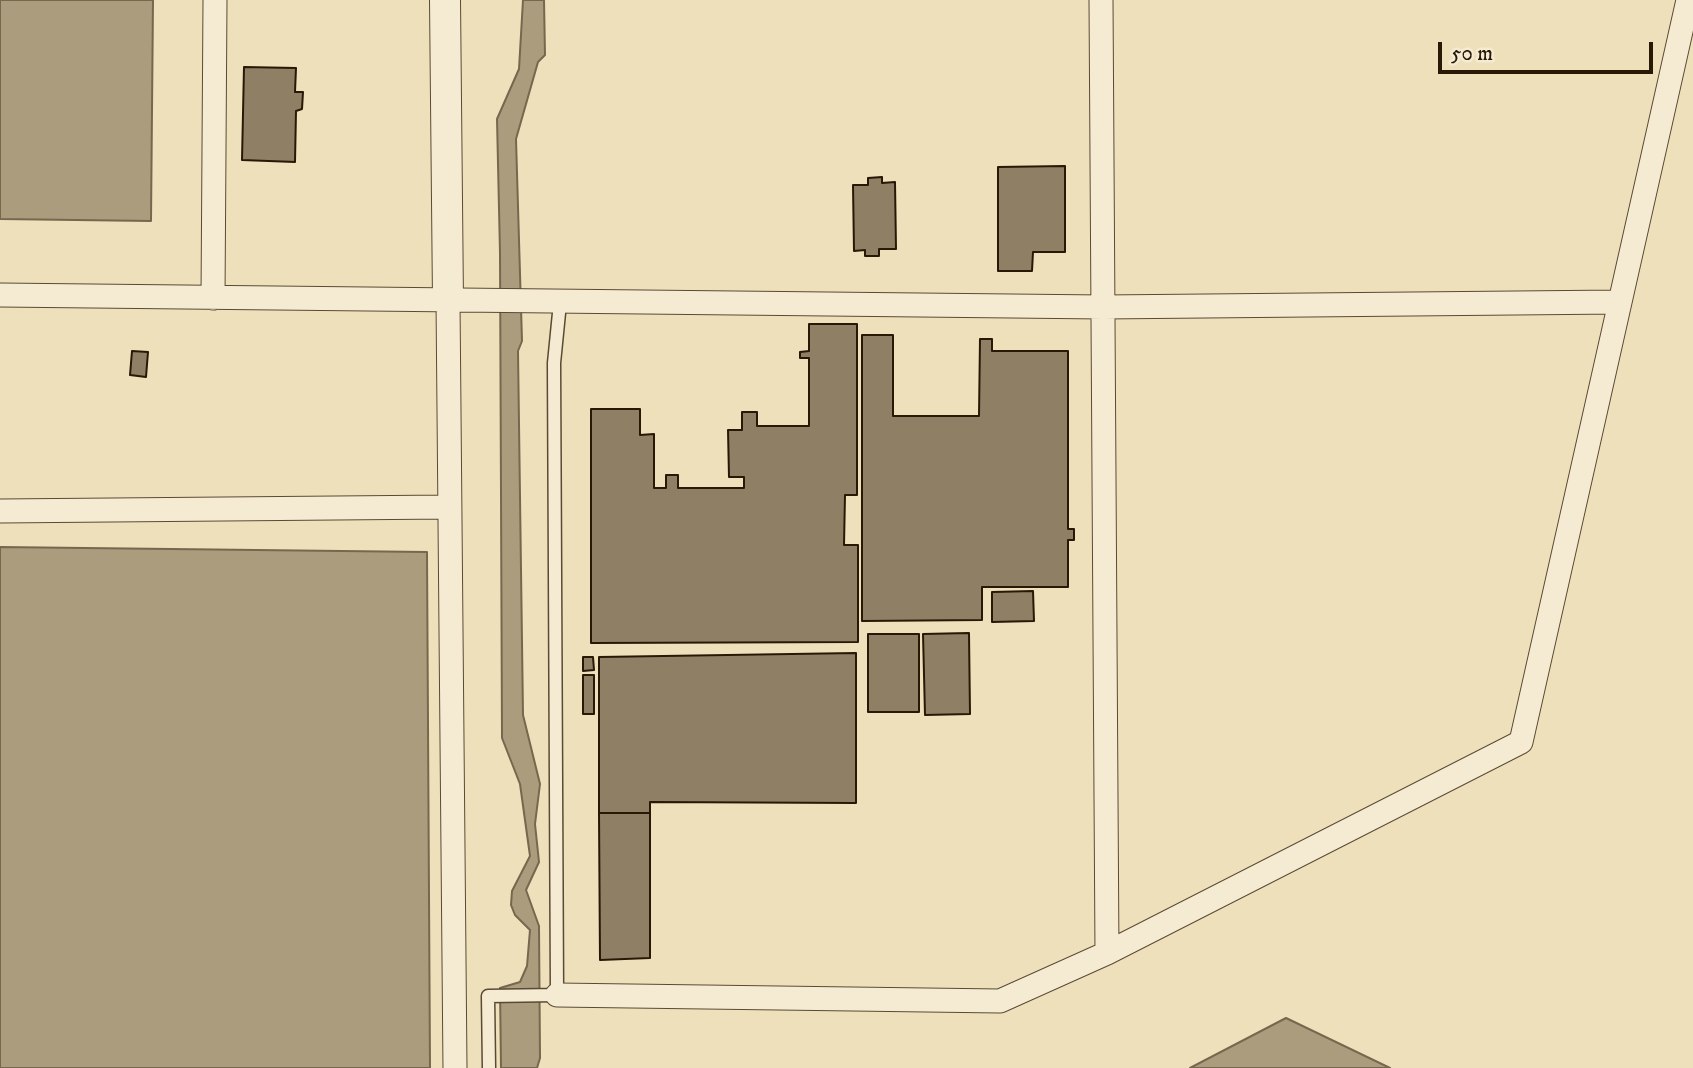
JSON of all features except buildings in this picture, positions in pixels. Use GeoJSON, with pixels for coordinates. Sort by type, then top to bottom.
{"type":"FeatureCollection","features":[{"type":"Feature","properties":{"kind":"street"},"geometry":{"type":"LineString","coordinates":[[213,298],[215,0]]}},
{"type":"Feature","properties":{"kind":"street"},"geometry":{"type":"LineString","coordinates":[[444,0],[455,1068]]}},
{"type":"Feature","properties":{"kind":"street"},"geometry":{"type":"LineString","coordinates":[[1101,0],[1107,953]]}},
{"type":"Feature","properties":{"kind":"street"},"geometry":{"type":"LineString","coordinates":[[557,995],[1000,1001],[1107,953],[1521,742],[1688,0]]}},
{"type":"Feature","properties":{"kind":"street"},"geometry":{"type":"LineString","coordinates":[[0,295],[1103,307],[1618,302]]}},
{"type":"Feature","properties":{"kind":"street"},"geometry":{"type":"LineString","coordinates":[[0,510],[448,507]]}},
{"type":"Feature","properties":{"kind":"lane"},"geometry":{"type":"LineString","coordinates":[[489,1068],[488,996],[557,995],[556,303]]}},
{"type":"Feature","properties":{"kind":"shaded area"},"geometry":{"type":"Polygon","coordinates":[[[0,0],[153,0],[151,221],[0,219],[0,0]]]}},
{"type":"Feature","properties":{"kind":"shaded area"},"geometry":{"type":"Polygon","coordinates":[[[523,0],[544,0],[545,55],[538,62],[516,139],[522,341],[518,351],[523,715],[540,784],[535,824],[539,862],[526,890],[539,926],[540,1058],[537,1068],[501,1068],[500,988],[520,982],[527,966],[530,930],[515,915],[511,905],[512,891],[530,856],[520,784],[502,738],[497,119],[519,69],[523,0]]]}},
{"type":"Feature","properties":{"kind":"shaded area"},"geometry":{"type":"Polygon","coordinates":[[[0,547],[427,552],[430,1068],[0,1068],[0,547]]]}},
{"type":"Feature","properties":{"kind":"shaded area"},"geometry":{"type":"Polygon","coordinates":[[[1286,1018],[1390,1068],[1190,1068],[1286,1018]]]}}]}
